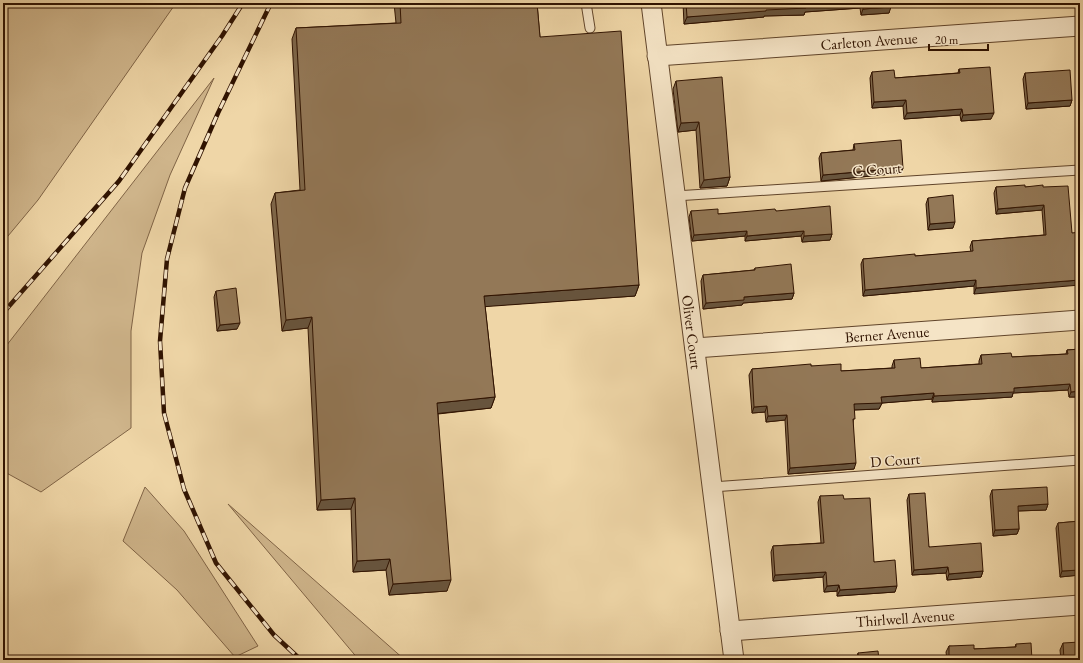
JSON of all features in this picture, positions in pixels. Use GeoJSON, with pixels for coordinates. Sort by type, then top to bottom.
{"type":"FeatureCollection","features":[{"type":"Feature","properties":{"kind":"street","name":"Oliver Court"},"geometry":{"type":"LineString","coordinates":[[651,3],[734,660]]}},
{"type":"Feature","properties":{"kind":"street","name":"Carleton Avenue"},"geometry":{"type":"LineString","coordinates":[[657,56],[1080,26]]}},
{"type":"Feature","properties":{"kind":"street","name":"Berner Avenue"},"geometry":{"type":"LineString","coordinates":[[694,348],[1080,320]]}},
{"type":"Feature","properties":{"kind":"street","name":"Thirlwell Avenue"},"geometry":{"type":"LineString","coordinates":[[730,631],[1080,605]]}},
{"type":"Feature","properties":{"kind":"lane"},"geometry":{"type":"LineString","coordinates":[[586,3],[590,28]]}},
{"type":"Feature","properties":{"kind":"lane","name":"C Court"},"geometry":{"type":"LineString","coordinates":[[675,196],[1080,170]]}},
{"type":"Feature","properties":{"kind":"lane","name":"D Court"},"geometry":{"type":"LineString","coordinates":[[712,487],[1080,460]]}},
{"type":"Feature","properties":{"kind":"shaded area"},"geometry":{"type":"Polygon","coordinates":[[[3,3],[176,3],[38,200],[3,242],[3,3]]]}},
{"type":"Feature","properties":{"kind":"shaded area"},"geometry":{"type":"Polygon","coordinates":[[[214,78],[170,175],[142,253],[131,331],[131,428],[41,492],[3,471],[3,350],[214,78]]]}},
{"type":"Feature","properties":{"kind":"shaded area"},"geometry":{"type":"Polygon","coordinates":[[[145,487],[184,531],[258,646],[235,657],[177,590],[123,541],[145,487]]]}},
{"type":"Feature","properties":{"kind":"shaded area"},"geometry":{"type":"Polygon","coordinates":[[[228,504],[405,660],[359,660],[228,504]]]}},
{"type":"Feature","properties":{"kind":"building"},"geometry":{"type":"Polygon","coordinates":[[[400,3],[537,3],[540,37],[621,31],[639,285],[484,296],[495,397],[437,403],[451,580],[393,584],[390,559],[357,561],[355,498],[321,500],[312,317],[286,320],[275,193],[305,190],[296,28],[401,23],[400,3]]]}},
{"type":"Feature","properties":{"kind":"building"},"geometry":{"type":"Polygon","coordinates":[[[686,3],[840,3],[806,5],[806,8],[687,17],[686,3]]]}},
{"type":"Feature","properties":{"kind":"building"},"geometry":{"type":"Polygon","coordinates":[[[863,3],[891,3],[891,7],[863,9],[863,3]]]}},
{"type":"Feature","properties":{"kind":"building"},"geometry":{"type":"Polygon","coordinates":[[[990,67],[994,113],[963,115],[962,109],[907,113],[906,100],[874,102],[872,72],[894,70],[895,78],[960,73],[959,69],[990,67]]]}},
{"type":"Feature","properties":{"kind":"building"},"geometry":{"type":"Polygon","coordinates":[[[1070,70],[1072,100],[1028,103],[1025,73],[1070,70]]]}},
{"type":"Feature","properties":{"kind":"building"},"geometry":{"type":"Polygon","coordinates":[[[722,77],[730,177],[704,180],[699,122],[681,123],[676,81],[722,77]]]}},
{"type":"Feature","properties":{"kind":"building"},"geometry":{"type":"Polygon","coordinates":[[[901,140],[903,168],[823,175],[821,153],[855,150],[854,144],[901,140]]]}},
{"type":"Feature","properties":{"kind":"building"},"geometry":{"type":"Polygon","coordinates":[[[1025,185],[1025,187],[1043,185],[1043,187],[1068,186],[1072,233],[1080,232],[1080,280],[976,288],[976,280],[865,290],[863,259],[915,254],[915,256],[973,251],[972,241],[1046,235],[1044,205],[998,209],[996,187],[1025,185]]]}},
{"type":"Feature","properties":{"kind":"building"},"geometry":{"type":"Polygon","coordinates":[[[953,195],[955,222],[930,224],[928,198],[953,195]]]}},
{"type":"Feature","properties":{"kind":"building"},"geometry":{"type":"Polygon","coordinates":[[[830,206],[832,234],[804,236],[804,231],[747,236],[747,231],[694,235],[691,211],[718,209],[718,214],[830,206]]]}},
{"type":"Feature","properties":{"kind":"building"},"geometry":{"type":"Polygon","coordinates":[[[791,264],[794,293],[744,297],[744,300],[706,303],[703,275],[755,270],[755,268],[791,264]]]}},
{"type":"Feature","properties":{"kind":"building"},"geometry":{"type":"Polygon","coordinates":[[[236,288],[240,323],[220,325],[216,291],[236,288]]]}},
{"type":"Feature","properties":{"kind":"building"},"geometry":{"type":"Polygon","coordinates":[[[1080,349],[1080,391],[1071,392],[1070,384],[1014,388],[1014,392],[934,396],[934,393],[881,397],[882,403],[854,404],[855,419],[853,419],[856,463],[790,468],[787,415],[768,416],[767,406],[754,407],[752,369],[811,364],[811,366],[841,364],[841,371],[895,368],[894,360],[920,358],[921,368],[982,364],[981,355],[1011,353],[1012,357],[1068,354],[1067,350],[1080,349]]]}},
{"type":"Feature","properties":{"kind":"building"},"geometry":{"type":"Polygon","coordinates":[[[1047,487],[1048,504],[1018,506],[1019,529],[995,530],[992,490],[1047,487]]]}},
{"type":"Feature","properties":{"kind":"building"},"geometry":{"type":"Polygon","coordinates":[[[925,493],[929,547],[981,543],[983,571],[949,574],[948,567],[914,570],[909,494],[925,493]]]}},
{"type":"Feature","properties":{"kind":"building"},"geometry":{"type":"Polygon","coordinates":[[[843,495],[844,499],[870,498],[874,562],[895,560],[897,586],[840,590],[839,585],[827,586],[826,572],[775,575],[773,546],[824,543],[820,496],[843,495]]]}},
{"type":"Feature","properties":{"kind":"building"},"geometry":{"type":"Polygon","coordinates":[[[1080,521],[1080,570],[1062,571],[1058,523],[1080,521]]]}},
{"type":"Feature","properties":{"kind":"building"},"geometry":{"type":"Polygon","coordinates":[[[1080,642],[1080,660],[1064,660],[1063,643],[1080,642]]]}},
{"type":"Feature","properties":{"kind":"building"},"geometry":{"type":"Polygon","coordinates":[[[1031,643],[1032,660],[949,660],[949,646],[974,645],[974,649],[1016,647],[1016,644],[1031,643]]]}},
{"type":"Feature","properties":{"kind":"building"},"geometry":{"type":"Polygon","coordinates":[[[878,651],[879,660],[859,660],[858,653],[878,651]]]}},
{"type":"Feature","properties":{"kind":"railway"},"geometry":{"type":"LineString","coordinates":[[3,313],[119,181],[222,36],[243,3]]}},
{"type":"Feature","properties":{"kind":"railway"},"geometry":{"type":"LineString","coordinates":[[271,3],[218,113],[185,188],[167,259],[160,341],[164,413],[184,489],[216,563],[274,635],[301,660]]}}]}
